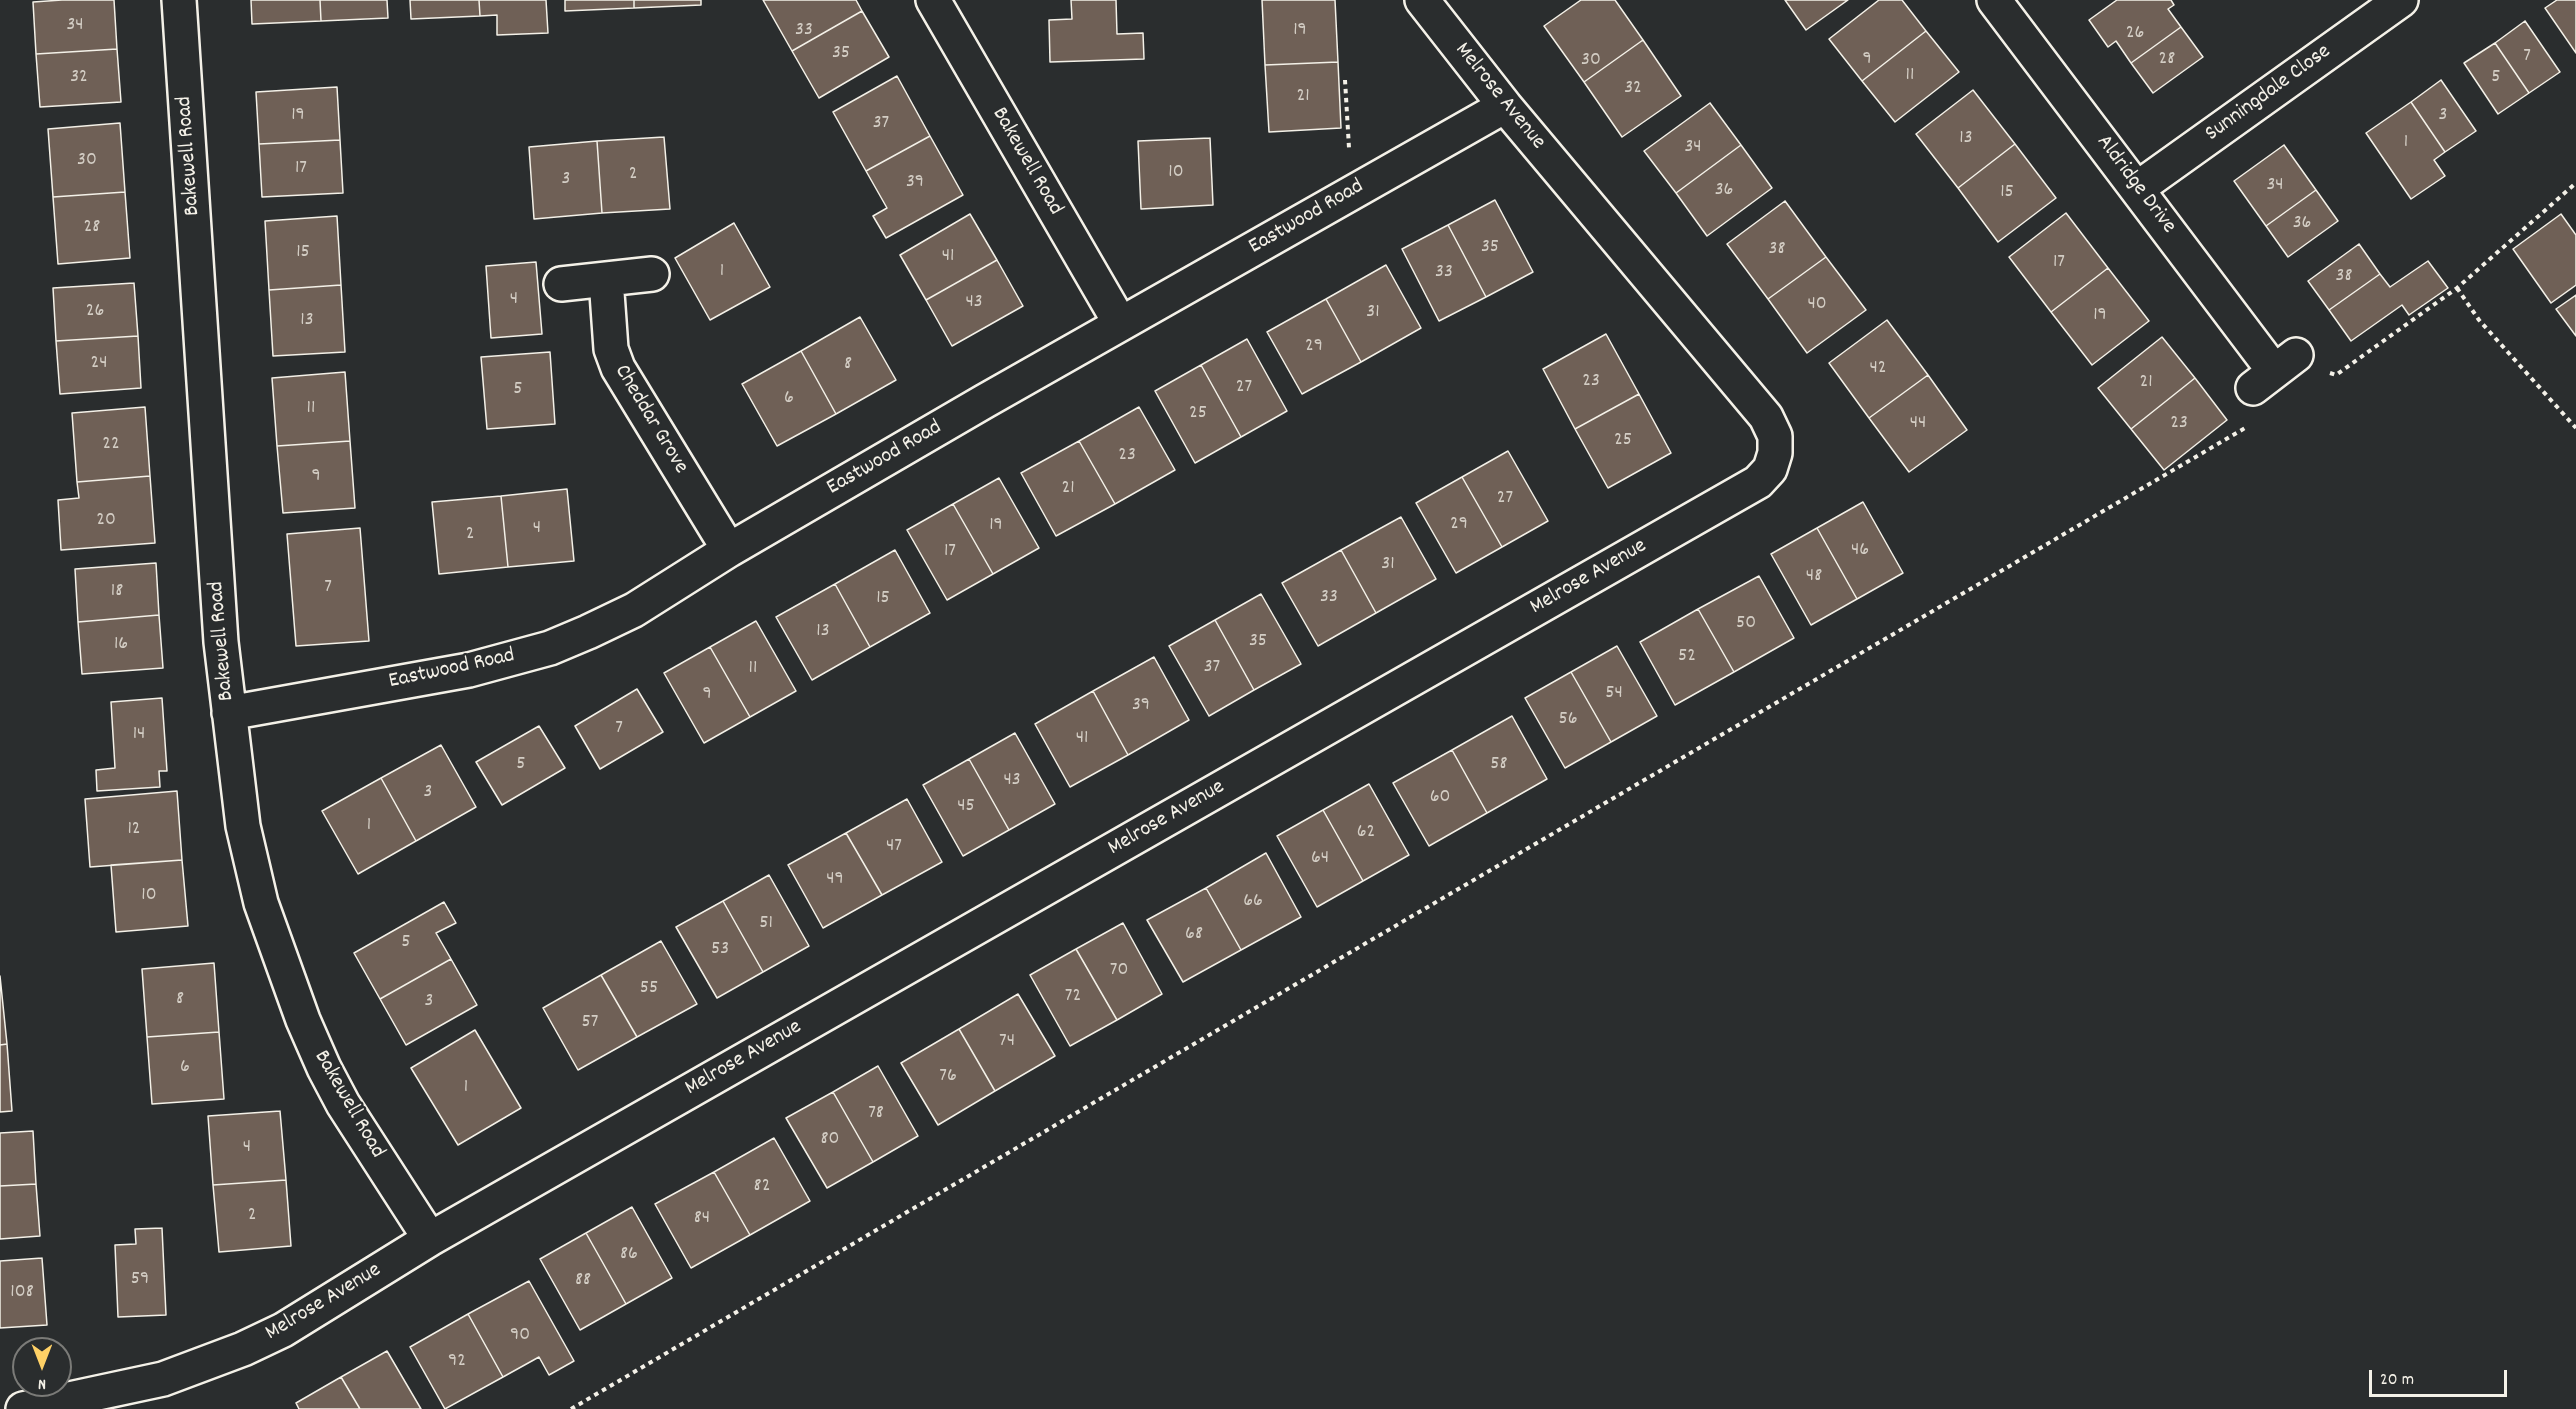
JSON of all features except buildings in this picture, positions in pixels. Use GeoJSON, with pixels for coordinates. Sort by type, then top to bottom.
{"type":"FeatureCollection","features":[{"type":"Feature","properties":{"kind":"street","name":"Bakewell Road"},"geometry":{"type":"LineString","coordinates":[[179,0],[221,642],[243,826],[269,925],[303,1020],[324,1068],[343,1104],[430,1239]]}},
{"type":"Feature","properties":{"kind":"street","name":"Bakewell Road"},"geometry":{"type":"LineString","coordinates":[[933,0],[1120,323]]}},
{"type":"Feature","properties":{"kind":"street","name":"Melrose Avenue"},"geometry":{"type":"LineString","coordinates":[[23,1409],[163,1379],[243,1349],[283,1330],[430,1239],[1758,482],[1770,469],[1775,453],[1774,436],[1766,417],[1505,106],[1422,0]]}},
{"type":"Feature","properties":{"kind":"street","name":"Aldridge Drive"},"geometry":{"type":"LineString","coordinates":[[1994,0],[2274,371]]}},
{"type":"Feature","properties":{"kind":"street","name":"Sunningdale Close"},"geometry":{"type":"LineString","coordinates":[[2138,188],[2401,0]]}},
{"type":"Feature","properties":{"kind":"street","name":"Eastwood Road"},"geometry":{"type":"LineString","coordinates":[[229,713],[469,670],[550,648],[634,610],[729,550],[1120,323],[1505,106]]}},
{"type":"Feature","properties":{"kind":"street"},"geometry":{"type":"LineString","coordinates":[[561,284],[652,274]]}},
{"type":"Feature","properties":{"kind":"street","name":"Cheddar Grove"},"geometry":{"type":"LineString","coordinates":[[606,279],[611,349],[618,368],[729,550]]}},
{"type":"Feature","properties":{"kind":"path"},"geometry":{"type":"LineString","coordinates":[[1345,80],[1349,154]]}},
{"type":"Feature","properties":{"kind":"path"},"geometry":{"type":"LineString","coordinates":[[2326,372],[2336,375],[2457,288],[2576,183]]}},
{"type":"Feature","properties":{"kind":"path"},"geometry":{"type":"LineString","coordinates":[[2457,288],[2479,320],[2576,428]]}},
{"type":"Feature","properties":{"kind":"path"},"geometry":{"type":"LineString","coordinates":[[571,1409],[2253,423]]}}]}
